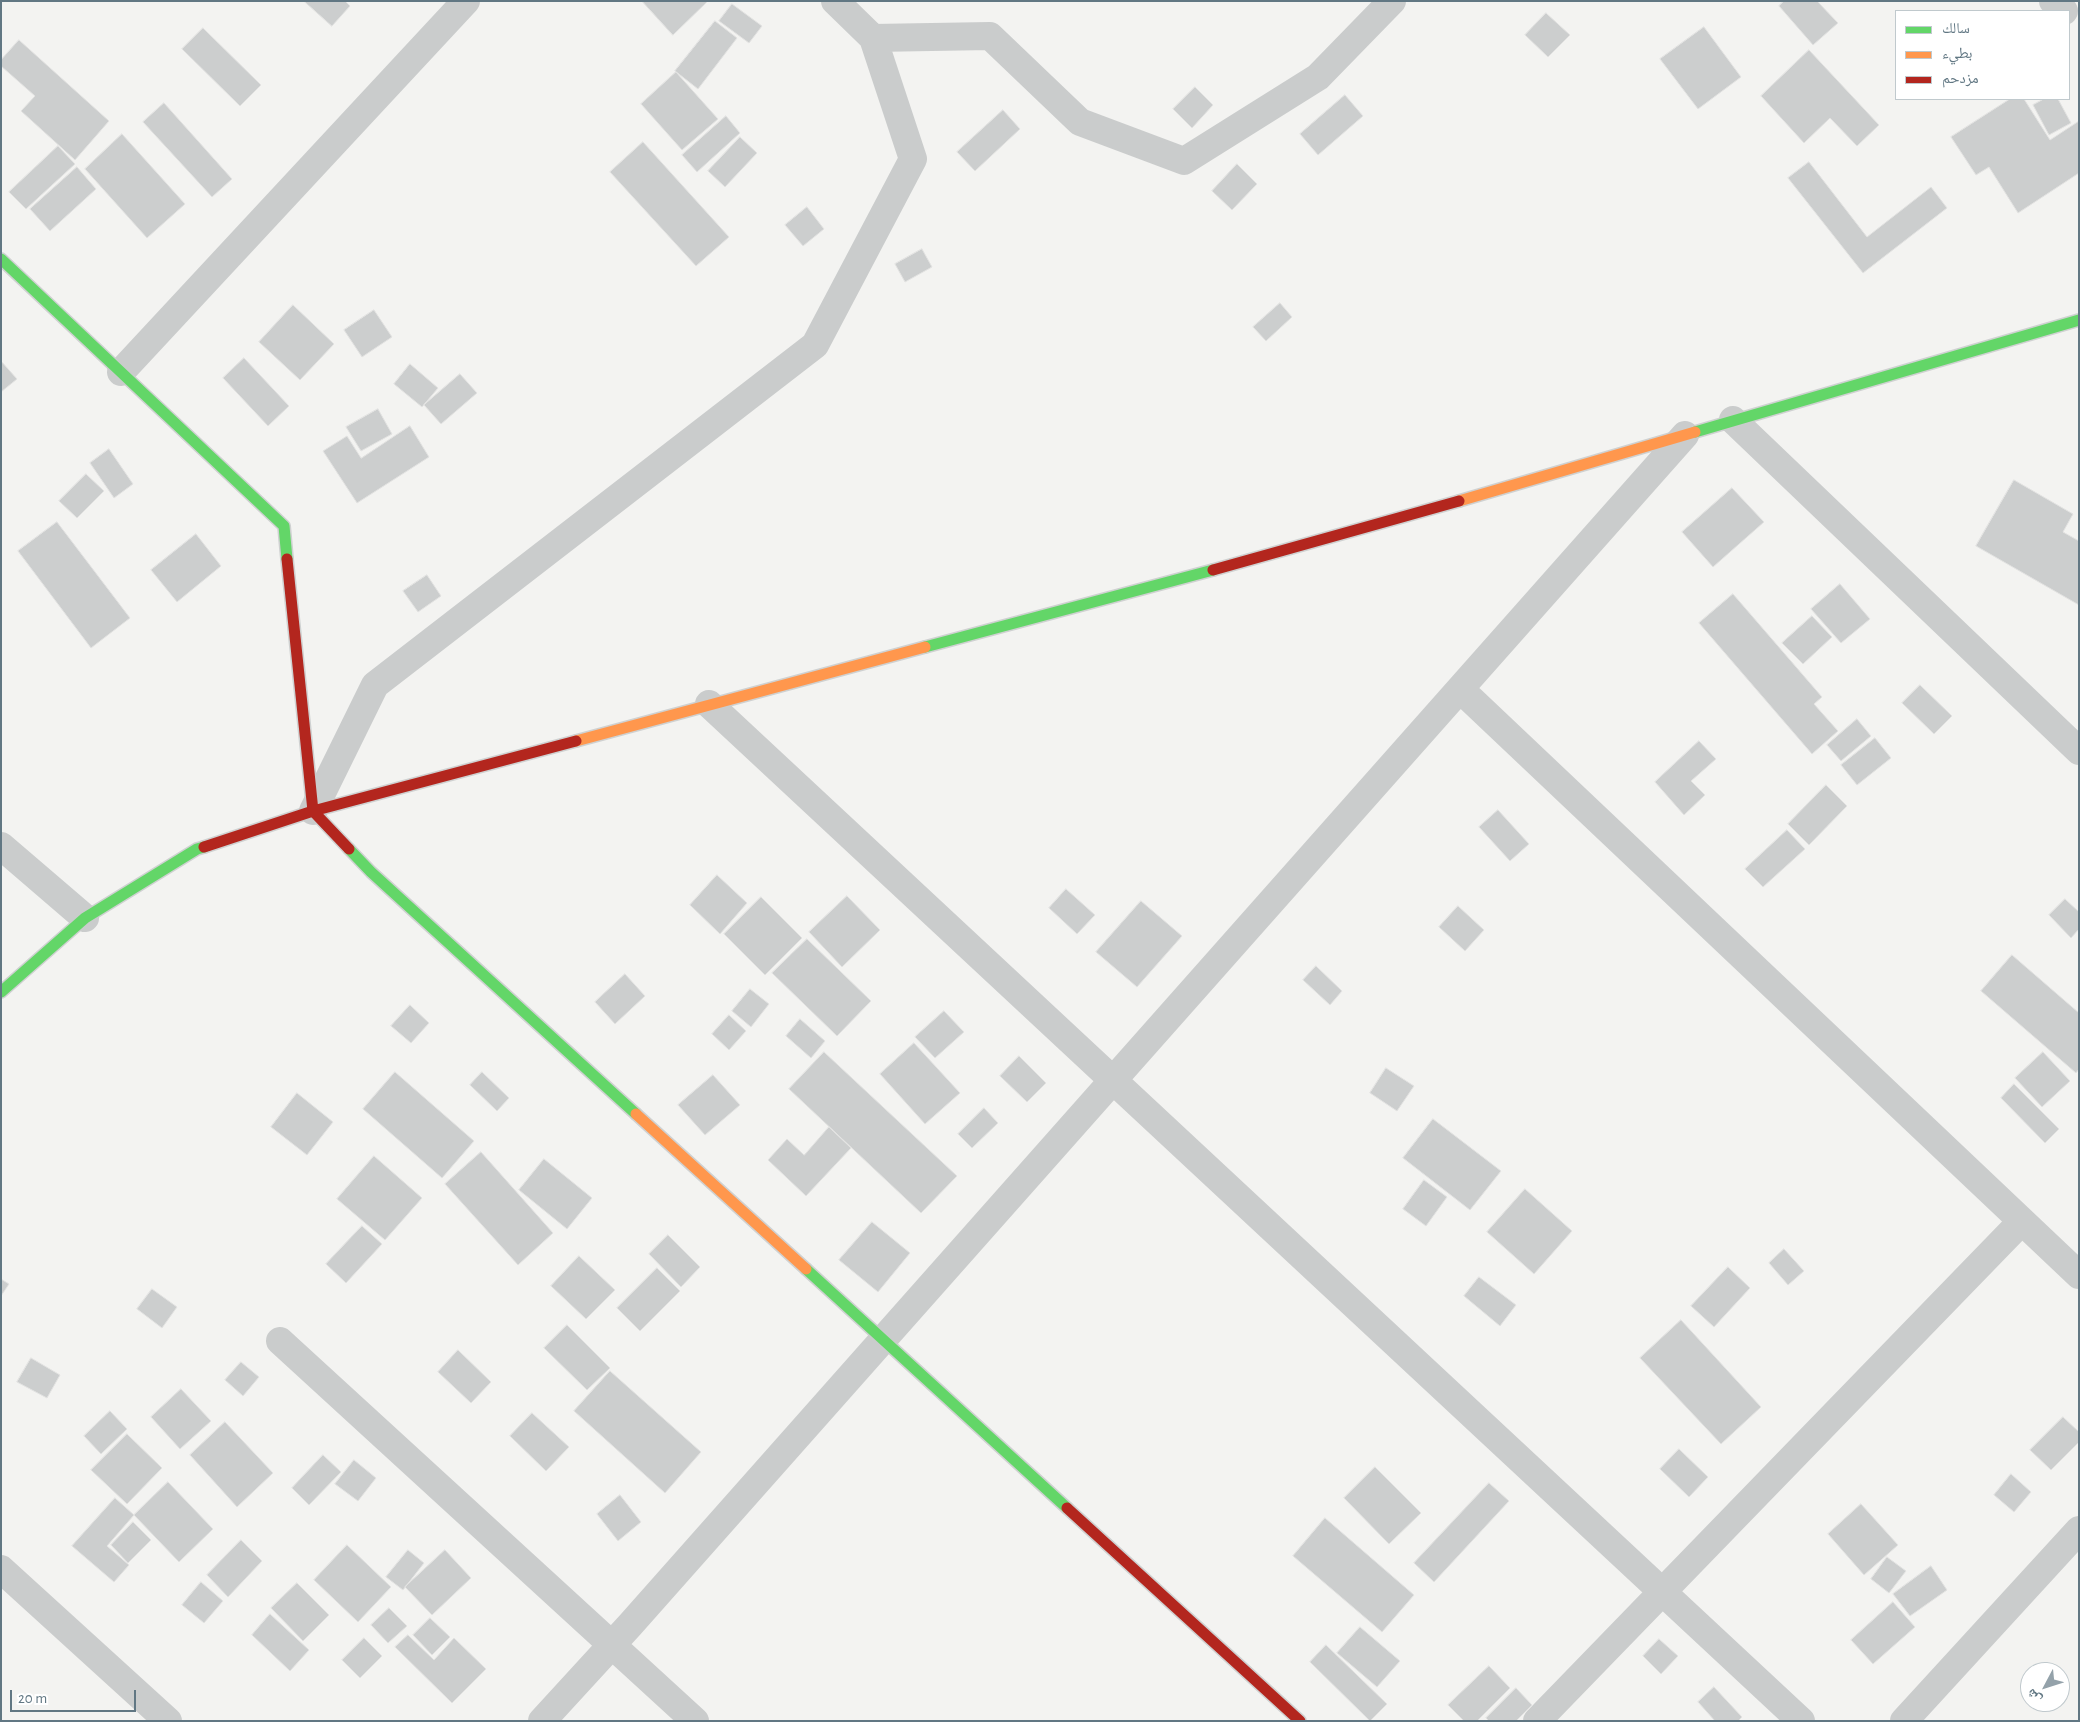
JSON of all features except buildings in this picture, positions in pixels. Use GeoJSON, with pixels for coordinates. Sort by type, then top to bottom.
{"type":"FeatureCollection","features":[{"type":"Feature","properties":{"kind":"main road"},"geometry":{"type":"LineString","coordinates":[[1,259],[284,526],[313,811],[371,872],[1300,1721]]}},
{"type":"Feature","properties":{"kind":"main road"},"geometry":{"type":"LineString","coordinates":[[1,992],[85,918],[197,849],[313,811],[1324,540],[2079,320]]}},
{"type":"Feature","properties":{"kind":"street"},"geometry":{"type":"LineString","coordinates":[[121,372],[466,1]]}},
{"type":"Feature","properties":{"kind":"street"},"geometry":{"type":"LineString","coordinates":[[313,811],[375,685],[815,345],[913,159],[873,38],[836,1]]}},
{"type":"Feature","properties":{"kind":"street"},"geometry":{"type":"LineString","coordinates":[[873,38],[990,36],[1080,122],[1184,161],[1318,77],[1392,1]]}},
{"type":"Feature","properties":{"kind":"street"},"geometry":{"type":"LineString","coordinates":[[2053,1],[2063,10]]}},
{"type":"Feature","properties":{"kind":"street"},"geometry":{"type":"LineString","coordinates":[[1733,420],[2079,751]]}},
{"type":"Feature","properties":{"kind":"street"},"geometry":{"type":"LineString","coordinates":[[542,1721],[612,1645],[1685,435]]}},
{"type":"Feature","properties":{"kind":"street"},"geometry":{"type":"LineString","coordinates":[[1460,689],[2079,1275]]}},
{"type":"Feature","properties":{"kind":"street"},"geometry":{"type":"LineString","coordinates":[[709,704],[1801,1721]]}},
{"type":"Feature","properties":{"kind":"street"},"geometry":{"type":"LineString","coordinates":[[1,846],[85,918]]}},
{"type":"Feature","properties":{"kind":"street"},"geometry":{"type":"LineString","coordinates":[[1537,1721],[2022,1221]]}},
{"type":"Feature","properties":{"kind":"street"},"geometry":{"type":"LineString","coordinates":[[280,1341],[695,1721]]}},
{"type":"Feature","properties":{"kind":"street"},"geometry":{"type":"LineString","coordinates":[[1904,1721],[2079,1530]]}},
{"type":"Feature","properties":{"kind":"street"},"geometry":{"type":"LineString","coordinates":[[1,1569],[168,1721]]}},
{"type":"Feature","properties":{"kind":"traffic: fast"},"geometry":{"type":"LineString","coordinates":[[1,259],[284,526],[287,559]]}},
{"type":"Feature","properties":{"kind":"traffic: fast"},"geometry":{"type":"LineString","coordinates":[[1695,432],[2079,320]]}},
{"type":"Feature","properties":{"kind":"traffic: fast"},"geometry":{"type":"LineString","coordinates":[[925,647],[1213,570]]}},
{"type":"Feature","properties":{"kind":"traffic: fast"},"geometry":{"type":"LineString","coordinates":[[1,992],[85,918],[197,849],[204,847]]}},
{"type":"Feature","properties":{"kind":"traffic: fast"},"geometry":{"type":"LineString","coordinates":[[349,849],[371,872],[636,1114]]}},
{"type":"Feature","properties":{"kind":"traffic: fast"},"geometry":{"type":"LineString","coordinates":[[806,1269],[1067,1508]]}},
{"type":"Feature","properties":{"kind":"traffic: slow"},"geometry":{"type":"LineString","coordinates":[[1459,501],[1695,432]]}},
{"type":"Feature","properties":{"kind":"traffic: slow"},"geometry":{"type":"LineString","coordinates":[[576,741],[925,647]]}},
{"type":"Feature","properties":{"kind":"traffic: slow"},"geometry":{"type":"LineString","coordinates":[[636,1114],[806,1269]]}},
{"type":"Feature","properties":{"kind":"traffic: jam"},"geometry":{"type":"LineString","coordinates":[[1213,570],[1459,501]]}},
{"type":"Feature","properties":{"kind":"traffic: jam"},"geometry":{"type":"LineString","coordinates":[[287,559],[313,811],[349,849]]}},
{"type":"Feature","properties":{"kind":"traffic: jam"},"geometry":{"type":"LineString","coordinates":[[204,847],[313,811],[576,741]]}},
{"type":"Feature","properties":{"kind":"traffic: jam"},"geometry":{"type":"LineString","coordinates":[[1067,1508],[1300,1721]]}}]}
